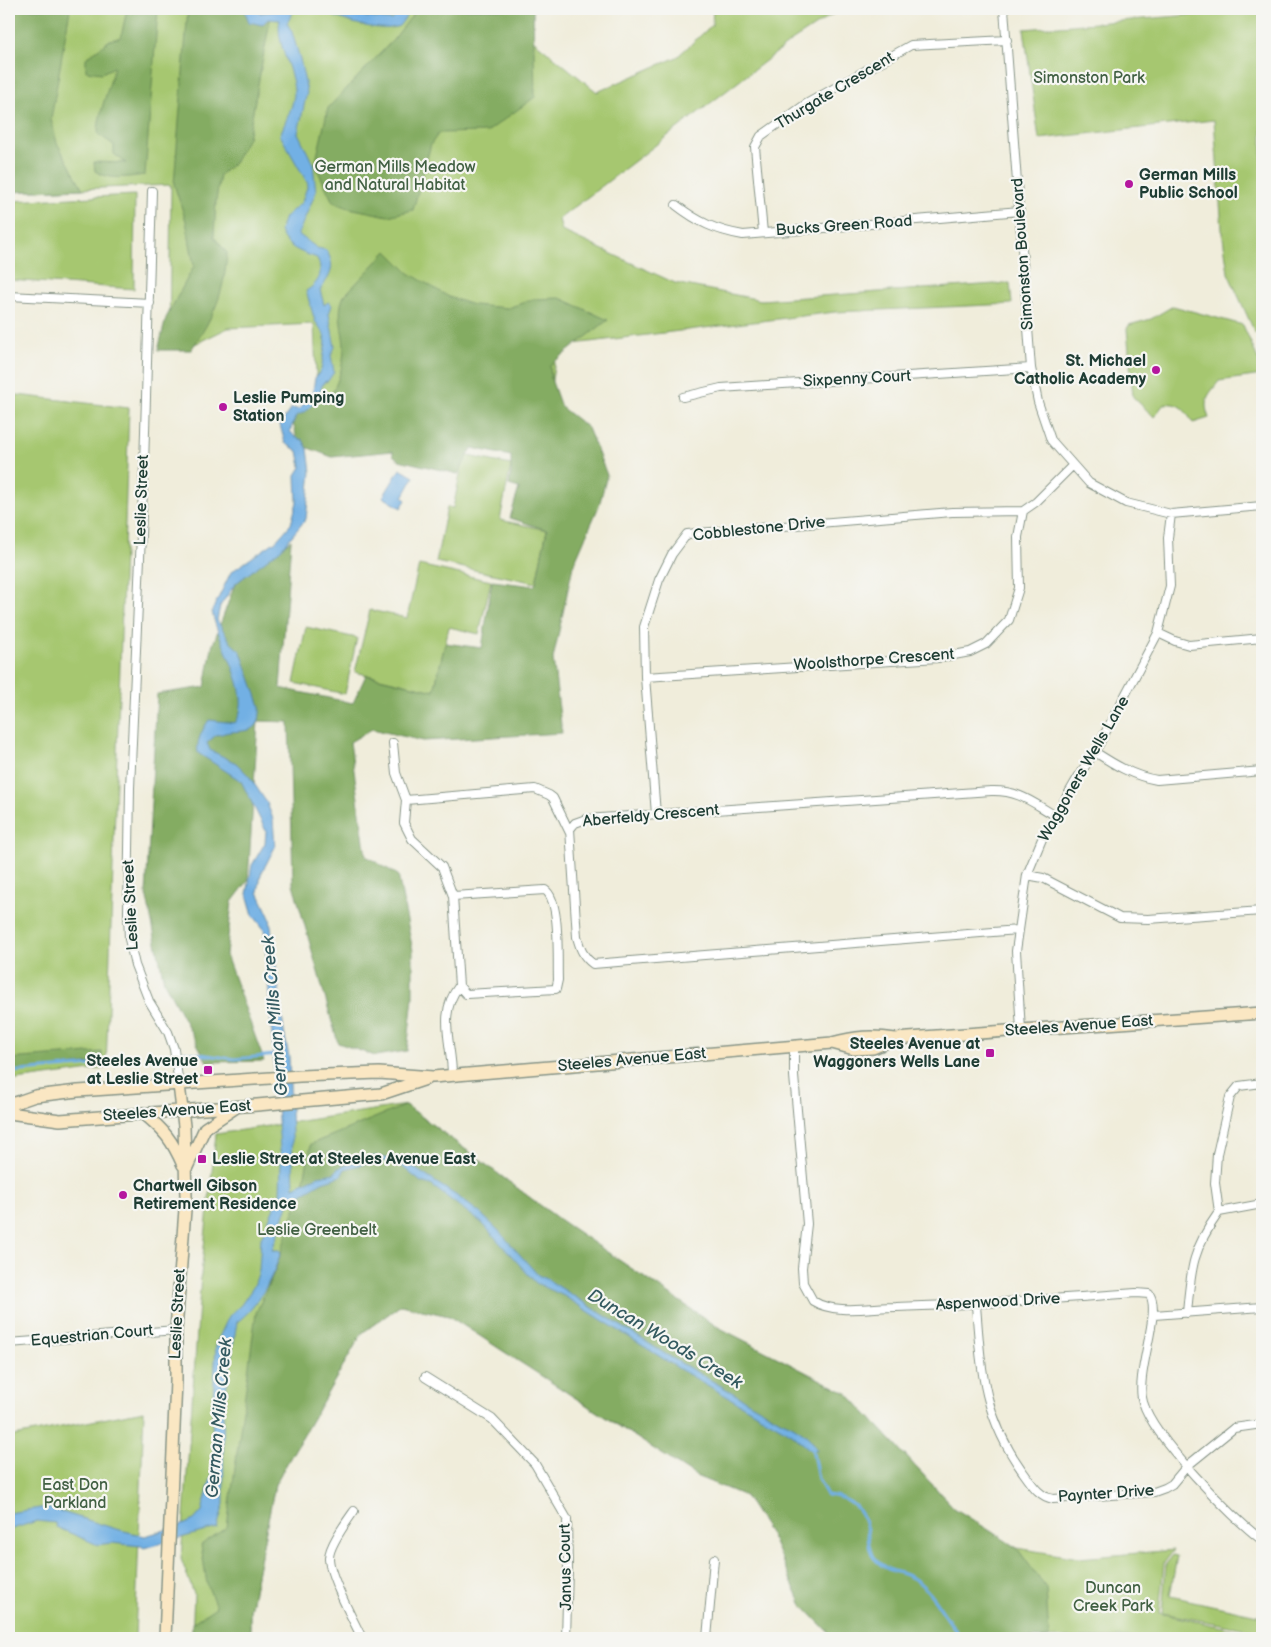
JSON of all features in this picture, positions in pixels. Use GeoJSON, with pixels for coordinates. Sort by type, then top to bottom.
{"type":"FeatureCollection","features":[{"type":"Feature","properties":{"kind":"main road","name":"Steeles Avenue East"},"geometry":{"type":"LineString","coordinates":[[9,1105],[35,1096],[53,1094],[300,1076],[379,1073],[433,1077],[832,1043],[854,1049],[873,1048],[895,1039],[1262,1012]]}},
{"type":"Feature","properties":{"kind":"main road","name":"Steeles Avenue East"},"geometry":{"type":"LineString","coordinates":[[9,1113],[60,1120],[257,1105],[381,1094],[433,1077]]}},
{"type":"Feature","properties":{"kind":"main road","name":"Leslie Street"},"geometry":{"type":"LineString","coordinates":[[165,1638],[176,1330],[185,1171],[179,1085]]}},
{"type":"Feature","properties":{"kind":"main road"},"geometry":{"type":"LineString","coordinates":[[185,1171],[205,1128],[215,1119],[238,1106]]}},
{"type":"Feature","properties":{"kind":"main road"},"geometry":{"type":"LineString","coordinates":[[143,1113],[164,1131],[173,1142],[185,1171]]}},
{"type":"Feature","properties":{"kind":"street","name":"Simonston Boulevard"},"geometry":{"type":"LineString","coordinates":[[1004,9],[1031,368],[1038,402],[1051,440],[1089,483],[1126,503],[1171,514],[1262,506]]}},
{"type":"Feature","properties":{"kind":"street","name":"Thurgate Crescent"},"geometry":{"type":"LineString","coordinates":[[763,233],[755,147],[761,136],[806,104],[912,45],[1007,40]]}},
{"type":"Feature","properties":{"kind":"street","name":"Leslie Street"},"geometry":{"type":"LineString","coordinates":[[152,191],[150,303],[130,788],[128,921],[129,939],[135,965],[149,1001],[168,1032],[174,1049],[179,1085]]}},
{"type":"Feature","properties":{"kind":"street","name":"Bucks Green Road"},"geometry":{"type":"LineString","coordinates":[[676,205],[696,221],[725,231],[743,234],[1020,211]]}},
{"type":"Feature","properties":{"kind":"street"},"geometry":{"type":"LineString","coordinates":[[9,296],[150,303]]}},
{"type":"Feature","properties":{"kind":"street","name":"Sixpenny Court"},"geometry":{"type":"LineString","coordinates":[[683,397],[721,388],[1031,368]]}},
{"type":"Feature","properties":{"kind":"street"},"geometry":{"type":"LineString","coordinates":[[1022,511],[1036,502],[1072,466]]}},
{"type":"Feature","properties":{"kind":"street","name":"Woolsthorpe Crescent"},"geometry":{"type":"LineString","coordinates":[[645,677],[938,658],[970,652],[986,644],[1009,620],[1019,588],[1018,537],[1022,511]]}},
{"type":"Feature","properties":{"kind":"street","name":"Cobblestone Drive"},"geometry":{"type":"LineString","coordinates":[[656,814],[645,677],[644,627],[659,580],[672,554],[688,534],[952,512],[1022,511]]}},
{"type":"Feature","properties":{"kind":"street","name":"Waggoners Wells Lane"},"geometry":{"type":"LineString","coordinates":[[1020,1030],[1016,968],[1018,930],[1027,875],[1042,839],[1081,772],[1096,752],[1158,633],[1170,586],[1168,538],[1171,514]]}},
{"type":"Feature","properties":{"kind":"street"},"geometry":{"type":"LineString","coordinates":[[1158,633],[1174,641],[1189,645],[1262,638]]}},
{"type":"Feature","properties":{"kind":"street"},"geometry":{"type":"LineString","coordinates":[[393,743],[396,773],[406,800],[404,823],[412,839],[442,867],[453,896],[459,986],[466,994],[480,995],[556,989],[558,980],[556,922],[554,903],[549,892],[545,890],[453,896]]}},
{"type":"Feature","properties":{"kind":"street"},"geometry":{"type":"LineString","coordinates":[[1096,752],[1124,770],[1142,778],[1157,780],[1262,771]]}},
{"type":"Feature","properties":{"kind":"street"},"geometry":{"type":"LineString","coordinates":[[406,800],[535,789],[549,794],[553,798],[570,834]]}},
{"type":"Feature","properties":{"kind":"street","name":"Aberfeldy Crescent"},"geometry":{"type":"LineString","coordinates":[[1018,930],[593,964],[584,955],[577,937],[570,829],[574,823],[586,820],[1008,790],[1021,795],[1056,816]]}},
{"type":"Feature","properties":{"kind":"street"},"geometry":{"type":"LineString","coordinates":[[1027,875],[1044,878],[1120,918],[1148,919],[1262,911]]}},
{"type":"Feature","properties":{"kind":"street"},"geometry":{"type":"LineString","coordinates":[[452,1075],[452,1055],[447,1038],[446,1011],[452,995],[459,986]]}},
{"type":"Feature","properties":{"kind":"street","name":"Aspenwood Drive"},"geometry":{"type":"LineString","coordinates":[[794,1046],[794,1076],[807,1224],[803,1275],[807,1293],[813,1301],[828,1307],[976,1305],[1141,1293],[1148,1294],[1152,1298],[1154,1315]]}},
{"type":"Feature","properties":{"kind":"street"},"geometry":{"type":"LineString","coordinates":[[1219,1212],[1215,1183],[1216,1164],[1230,1096],[1239,1086],[1262,1083]]}},
{"type":"Feature","properties":{"kind":"street"},"geometry":{"type":"LineString","coordinates":[[1187,1313],[1192,1265],[1196,1249],[1203,1234],[1219,1212],[1262,1204]]}},
{"type":"Feature","properties":{"kind":"street","name":"Paynter Drive"},"geometry":{"type":"LineString","coordinates":[[976,1305],[983,1384],[989,1409],[1009,1452],[1044,1497],[1053,1499],[1154,1492],[1172,1484],[1188,1466]]}},
{"type":"Feature","properties":{"kind":"street"},"geometry":{"type":"LineString","coordinates":[[1262,1307],[1154,1315],[1142,1368],[1142,1400],[1153,1424],[1188,1466],[1248,1530],[1262,1540]]}},
{"type":"Feature","properties":{"kind":"street","name":"Equestrian Court"},"geometry":{"type":"LineString","coordinates":[[9,1343],[176,1330]]}},
{"type":"Feature","properties":{"kind":"street","name":"Janus Court"},"geometry":{"type":"LineString","coordinates":[[426,1377],[492,1419],[535,1464],[567,1520],[566,1638]]}},
{"type":"Feature","properties":{"kind":"street"},"geometry":{"type":"LineString","coordinates":[[1188,1466],[1234,1428],[1262,1424]]}},
{"type":"Feature","properties":{"kind":"street"},"geometry":{"type":"LineString","coordinates":[[354,1511],[334,1543],[328,1558],[338,1588],[362,1638]]}},
{"type":"Feature","properties":{"kind":"street"},"geometry":{"type":"LineString","coordinates":[[707,1638],[714,1559]]}},
{"type":"Feature","properties":{"kind":"green space","name":"German Mills Meadow and Natural Habitat"},"geometry":{"type":"Polygon","coordinates":[[[9,9],[521,9],[533,40],[597,92],[677,57],[712,25],[713,9],[841,9],[793,40],[559,219],[562,231],[675,283],[761,300],[1010,283],[1012,304],[835,312],[557,346],[545,428],[317,397],[314,324],[228,328],[195,344],[169,344],[171,185],[9,192],[9,9]]]}},
{"type":"Feature","properties":{"kind":"green space"},"geometry":{"type":"Polygon","coordinates":[[[9,9],[70,9],[51,119],[57,143],[83,189],[9,192],[9,9]]]}},
{"type":"Feature","properties":{"kind":"green space"},"geometry":{"type":"Polygon","coordinates":[[[127,9],[158,9],[145,175],[113,177],[95,171],[94,162],[126,163],[114,154],[114,145],[98,134],[102,109],[114,67],[102,73],[86,71],[86,58],[110,40],[121,37],[127,9]]]}},
{"type":"Feature","properties":{"kind":"green space"},"geometry":{"type":"Polygon","coordinates":[[[188,9],[271,9],[271,15],[248,138],[234,163],[220,175],[214,237],[227,253],[226,268],[220,293],[212,315],[191,350],[158,350],[166,318],[194,266],[186,221],[174,184],[188,9]]]}},
{"type":"Feature","properties":{"kind":"green space"},"geometry":{"type":"Polygon","coordinates":[[[417,9],[533,9],[535,97],[487,132],[439,133],[431,144],[413,210],[388,216],[349,208],[333,202],[315,165],[328,108],[394,39],[417,9]]]}},
{"type":"Feature","properties":{"kind":"green space","name":"Simonston Park"},"geometry":{"type":"Polygon","coordinates":[[[1262,9],[1262,333],[1255,333],[1228,273],[1222,230],[1214,120],[1039,139],[1024,29],[1262,9]]]}},
{"type":"Feature","properties":{"kind":"green space"},"geometry":{"type":"Polygon","coordinates":[[[135,195],[134,289],[9,280],[9,201],[135,195]]]}},
{"type":"Feature","properties":{"kind":"green space"},"geometry":{"type":"Polygon","coordinates":[[[387,251],[409,273],[449,297],[473,305],[508,308],[533,299],[560,298],[608,320],[550,365],[551,379],[561,407],[588,428],[607,475],[599,506],[573,566],[553,659],[562,733],[423,741],[372,729],[350,742],[366,856],[398,875],[413,951],[413,998],[407,1051],[375,1056],[338,1043],[293,884],[289,722],[258,721],[248,881],[232,902],[226,955],[264,1061],[207,1062],[164,982],[146,893],[157,694],[205,687],[212,647],[235,584],[291,540],[280,688],[353,703],[366,675],[434,691],[445,643],[482,648],[492,581],[534,586],[536,583],[547,530],[510,518],[519,488],[509,485],[511,456],[472,448],[458,474],[399,460],[393,455],[393,451],[332,457],[298,444],[292,418],[317,397],[329,399],[340,374],[344,346],[340,308],[344,296],[387,251]]]}},
{"type":"Feature","properties":{"kind":"green space"},"geometry":{"type":"Polygon","coordinates":[[[1173,306],[1243,325],[1262,368],[1262,375],[1219,381],[1207,398],[1206,406],[1209,418],[1193,423],[1182,408],[1174,404],[1164,404],[1154,417],[1133,397],[1127,329],[1129,325],[1151,319],[1173,306]]]}},
{"type":"Feature","properties":{"kind":"green space"},"geometry":{"type":"Polygon","coordinates":[[[9,394],[129,408],[106,1068],[9,1081],[9,394]]]}},
{"type":"Feature","properties":{"kind":"green space"},"geometry":{"type":"Polygon","coordinates":[[[464,455],[511,465],[500,520],[547,530],[536,583],[436,562],[447,507],[453,508],[464,455]]]}},
{"type":"Feature","properties":{"kind":"green space"},"geometry":{"type":"Polygon","coordinates":[[[419,565],[491,581],[479,634],[449,627],[434,691],[355,672],[370,610],[407,618],[419,565]]]}},
{"type":"Feature","properties":{"kind":"green space"},"geometry":{"type":"Polygon","coordinates":[[[306,627],[357,638],[345,694],[294,683],[306,627]]]}},
{"type":"Feature","properties":{"kind":"green space"},"geometry":{"type":"Polygon","coordinates":[[[102,1052],[102,1062],[9,1073],[9,1059],[102,1052]]]}},
{"type":"Feature","properties":{"kind":"green space","name":"Leslie Greenbelt"},"geometry":{"type":"Polygon","coordinates":[[[406,1105],[560,1220],[716,1326],[848,1394],[954,1508],[1017,1548],[1079,1558],[1174,1550],[1164,1563],[1159,1613],[1262,1636],[1262,1638],[834,1638],[802,1605],[771,1536],[745,1496],[696,1476],[449,1316],[401,1305],[362,1333],[275,1484],[250,1611],[250,1638],[192,1638],[194,1594],[181,1559],[201,1275],[216,1134],[406,1105]]]}},
{"type":"Feature","properties":{"kind":"green space","name":"Leslie Greenbelt"},"geometry":{"type":"Polygon","coordinates":[[[406,1105],[560,1220],[716,1326],[848,1394],[954,1508],[1017,1548],[1046,1588],[1049,1638],[834,1638],[802,1605],[771,1536],[745,1496],[696,1476],[449,1316],[401,1305],[362,1333],[275,1484],[250,1611],[250,1638],[192,1638],[192,1623],[216,1607],[207,1584],[201,1545],[227,1527],[256,1313],[276,1268],[304,1180],[311,1144],[406,1105]]]}},
{"type":"Feature","properties":{"kind":"green space","name":"East Don Parkland"},"geometry":{"type":"Polygon","coordinates":[[[144,1411],[135,1638],[9,1638],[9,1437],[144,1411]]]}},
{"type":"Feature","properties":{"kind":"green space"},"geometry":{"type":"Polygon","coordinates":[[[1173,1555],[1177,1556],[1170,1596],[1262,1616],[1262,1632],[1162,1613],[1166,1564],[1173,1555]]]}},
{"type":"Feature","properties":{"kind":"water","name":"German Mills Creek"},"geometry":{"type":"Polygon","coordinates":[[[244,9],[256,9],[260,13],[295,9],[287,23],[292,32],[300,59],[307,92],[298,133],[313,164],[316,192],[298,234],[317,248],[326,250],[332,266],[329,276],[320,290],[324,305],[328,302],[332,305],[329,314],[335,347],[331,355],[334,372],[328,381],[324,382],[317,398],[310,407],[296,416],[290,431],[295,437],[303,440],[308,449],[311,472],[306,519],[281,549],[235,584],[220,606],[217,620],[231,643],[241,652],[260,706],[259,721],[257,725],[249,730],[216,735],[207,743],[210,750],[236,763],[249,776],[267,803],[273,819],[275,847],[261,874],[258,892],[270,918],[284,1032],[289,1057],[294,1187],[318,1176],[335,1173],[337,1169],[351,1163],[375,1156],[405,1162],[480,1213],[498,1230],[538,1275],[667,1355],[798,1429],[812,1441],[817,1451],[810,1450],[792,1434],[681,1370],[564,1296],[536,1283],[482,1223],[431,1185],[421,1182],[400,1165],[378,1160],[345,1169],[341,1176],[322,1182],[295,1198],[288,1205],[272,1250],[279,1250],[281,1252],[274,1271],[258,1300],[245,1316],[237,1322],[230,1371],[223,1399],[224,1504],[217,1528],[144,1548],[141,1546],[111,1543],[98,1545],[56,1527],[55,1523],[37,1521],[9,1530],[9,1513],[46,1507],[145,1536],[185,1524],[194,1520],[202,1511],[214,1467],[212,1418],[216,1344],[229,1316],[241,1305],[254,1286],[259,1271],[261,1238],[280,1194],[281,1163],[265,938],[264,929],[253,915],[247,894],[252,865],[265,843],[266,831],[241,781],[198,753],[198,745],[200,736],[209,720],[235,723],[240,711],[241,697],[238,683],[215,624],[212,611],[231,572],[276,541],[291,524],[297,502],[296,475],[301,467],[298,451],[285,443],[280,425],[291,408],[299,409],[312,396],[315,378],[321,370],[326,342],[323,332],[315,321],[306,291],[314,285],[319,277],[320,268],[317,258],[290,245],[286,242],[280,231],[285,217],[302,202],[308,184],[280,135],[291,107],[294,90],[280,36],[280,20],[268,19],[262,25],[249,22],[244,9]]]}},
{"type":"Feature","properties":{"kind":"water"},"geometry":{"type":"Polygon","coordinates":[[[319,9],[346,9],[366,17],[392,20],[396,16],[397,9],[406,9],[406,17],[399,26],[391,28],[370,27],[347,21],[319,9]]]}},
{"type":"Feature","properties":{"kind":"water"},"geometry":{"type":"Polygon","coordinates":[[[400,469],[414,477],[403,497],[406,500],[401,508],[383,497],[400,469]]]}},
{"type":"Feature","properties":{"kind":"waterway"},"geometry":{"type":"LineString","coordinates":[[185,1052],[235,1059],[276,1055]]}},
{"type":"Feature","properties":{"kind":"waterway"},"geometry":{"type":"LineString","coordinates":[[9,1072],[104,1064]]}},
{"type":"Feature","properties":{"kind":"waterway","name":"Duncan Woods Creek"},"geometry":{"type":"LineString","coordinates":[[812,1448],[818,1479],[827,1495],[844,1499],[861,1513],[872,1556],[885,1568],[912,1577],[923,1586],[962,1638]]}},
{"type":"Feature","properties":{"kind":"place","name":"German Mills Public School"},"geometry":{"type":"Point","coordinates":[1129,184]}},
{"type":"Feature","properties":{"kind":"place","name":"St. Michael Catholic Academy"},"geometry":{"type":"Point","coordinates":[1156,370]}},
{"type":"Feature","properties":{"kind":"place","name":"Leslie Pumping Station"},"geometry":{"type":"Point","coordinates":[223,407]}},
{"type":"Feature","properties":{"kind":"place","name":"Steeles Avenue at Waggoners Wells Lane"},"geometry":{"type":"Point","coordinates":[990,1053]}},
{"type":"Feature","properties":{"kind":"place","name":"Steeles Avenue at Leslie Street"},"geometry":{"type":"Point","coordinates":[208,1070]}},
{"type":"Feature","properties":{"kind":"place","name":"Leslie Street at Steeles Avenue East"},"geometry":{"type":"Point","coordinates":[202,1159]}},
{"type":"Feature","properties":{"kind":"place","name":"Chartwell Gibson Retirement Residence"},"geometry":{"type":"Point","coordinates":[123,1195]}},
{"type":"Feature","properties":{"kind":"park label","name":"Duncan Creek Park"},"geometry":{"type":"Point","coordinates":[1113,1597]}}]}
